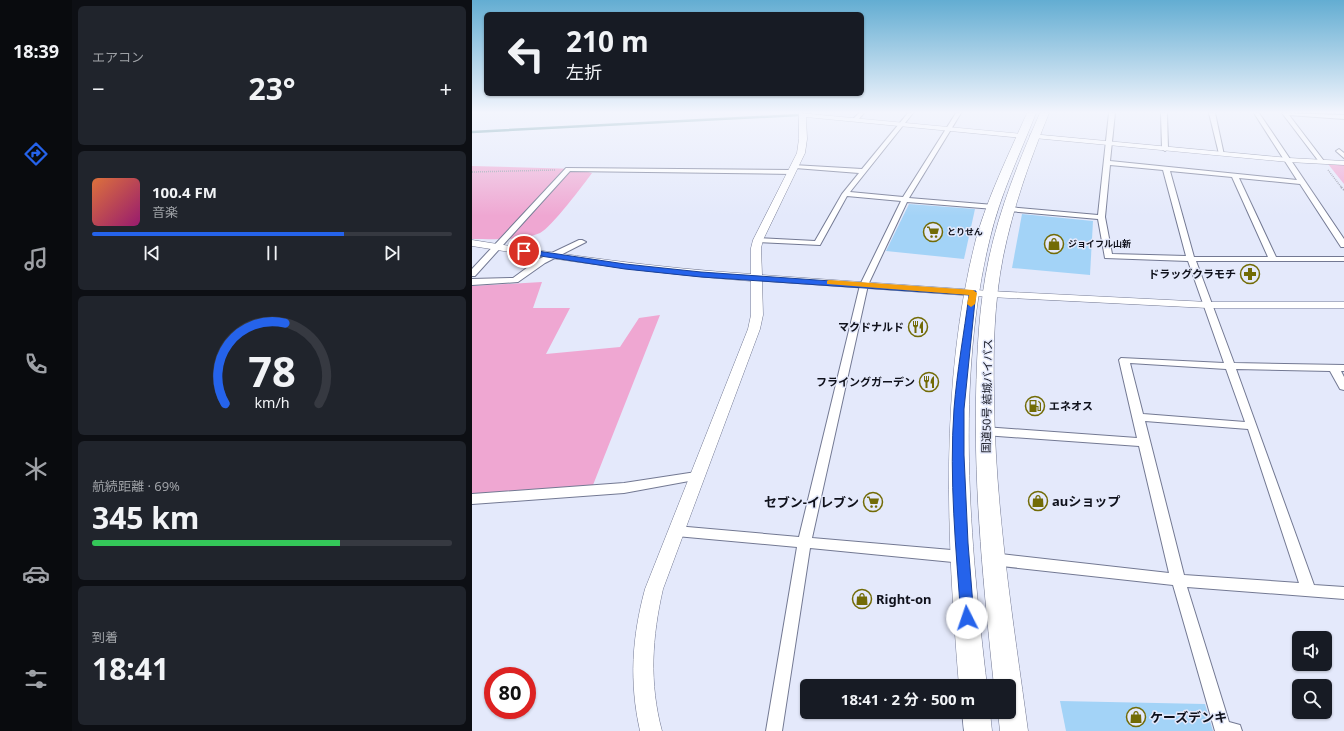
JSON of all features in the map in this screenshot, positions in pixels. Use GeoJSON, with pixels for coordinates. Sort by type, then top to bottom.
{"type":"FeatureCollection","features":[{"type":"Feature","properties":{"kind":"highway","name":"国道50号 結城バイパス"},"geometry":{"type":"LineString","coordinates":[[1007,679],[992,559],[984,431],[986,354],[981,293],[982,242],[1018,147]]}},
{"type":"Feature","properties":{"kind":"highway","name":"国道50号 結城バイパス"},"geometry":{"type":"LineString","coordinates":[[972,679],[958,470],[959,409],[981,293],[1030,147]]}},
{"type":"Feature","properties":{"kind":"highway"},"geometry":{"type":"LineString","coordinates":[[977,719],[978,731]]}},
{"type":"Feature","properties":{"kind":"highway"},"geometry":{"type":"LineString","coordinates":[[1012,719],[1014,731]]}},
{"type":"Feature","properties":{"kind":"street"},"geometry":{"type":"LineString","coordinates":[[651,731],[646,713],[642,676],[643,638],[654,589],[696,476],[754,329],[757,315],[757,278],[755,258],[758,240],[803,147]]}},
{"type":"Feature","properties":{"kind":"street"},"geometry":{"type":"LineString","coordinates":[[758,240],[817,243],[845,194],[883,147]]}},
{"type":"Feature","properties":{"kind":"street"},"geometry":{"type":"LineString","coordinates":[[774,731],[804,543],[864,285],[905,199],[937,147]]}},
{"type":"Feature","properties":{"kind":"street"},"geometry":{"type":"LineString","coordinates":[[1108,147],[1101,216],[1108,256],[1191,259],[1344,259]]}},
{"type":"Feature","properties":{"kind":"street"},"geometry":{"type":"LineString","coordinates":[[1143,147],[1289,160],[1344,163]]}},
{"type":"Feature","properties":{"kind":"street"},"geometry":{"type":"LineString","coordinates":[[1220,147],[1222,154]]}},
{"type":"Feature","properties":{"kind":"street"},"geometry":{"type":"LineString","coordinates":[[1280,147],[1344,245]]}},
{"type":"Feature","properties":{"kind":"street"},"geometry":{"type":"LineString","coordinates":[[1311,147],[1322,162]]}},
{"type":"Feature","properties":{"kind":"street"},"geometry":{"type":"LineString","coordinates":[[1107,163],[1302,182]]}},
{"type":"Feature","properties":{"kind":"street"},"geometry":{"type":"LineString","coordinates":[[1166,168],[1191,259],[1231,366],[1308,589]]}},
{"type":"Feature","properties":{"kind":"street"},"geometry":{"type":"LineString","coordinates":[[472,274],[568,170],[793,169],[864,171]]}},
{"type":"Feature","properties":{"kind":"street"},"geometry":{"type":"LineString","coordinates":[[1234,175],[1273,259]]}},
{"type":"Feature","properties":{"kind":"street"},"geometry":{"type":"LineString","coordinates":[[845,194],[994,207]]}},
{"type":"Feature","properties":{"kind":"street"},"geometry":{"type":"LineString","coordinates":[[1009,209],[1101,216]]}},
{"type":"Feature","properties":{"kind":"street"},"geometry":{"type":"LineString","coordinates":[[472,282],[515,280],[542,261],[582,242]]}},
{"type":"Feature","properties":{"kind":"street"},"geometry":{"type":"LineString","coordinates":[[472,243],[655,270],[757,278],[981,293],[1208,305],[1344,305]]}},
{"type":"Feature","properties":{"kind":"street"},"geometry":{"type":"LineString","coordinates":[[1226,731],[1178,580],[1124,360],[1231,366],[1339,368],[1344,387]]}},
{"type":"Feature","properties":{"kind":"street"},"geometry":{"type":"LineString","coordinates":[[1137,417],[1252,426]]}},
{"type":"Feature","properties":{"kind":"street"},"geometry":{"type":"LineString","coordinates":[[984,431],[1143,442]]}},
{"type":"Feature","properties":{"kind":"street"},"geometry":{"type":"LineString","coordinates":[[472,499],[624,488],[696,476]]}},
{"type":"Feature","properties":{"kind":"street"},"geometry":{"type":"LineString","coordinates":[[676,531],[963,558]]}},
{"type":"Feature","properties":{"kind":"street"},"geometry":{"type":"LineString","coordinates":[[992,559],[1178,580],[1344,593]]}},
{"type":"Feature","properties":{"kind":"path"},"geometry":{"type":"LineString","coordinates":[[1328,169],[1344,190]]}},
{"type":"Feature","properties":{"kind":"path"},"geometry":{"type":"LineString","coordinates":[[472,172],[568,170]]}},
{"type":"Feature","properties":{"kind":"shaded area"},"geometry":{"type":"Polygon","coordinates":[[[1328,164],[1344,164],[1344,184],[1328,164]]]}},
{"type":"Feature","properties":{"kind":"shaded area"},"geometry":{"type":"Polygon","coordinates":[[[472,166],[577,169],[592,173],[559,215],[540,233],[533,236],[516,238],[472,239],[472,166]]]}},
{"type":"Feature","properties":{"kind":"shaded area"},"geometry":{"type":"Polygon","coordinates":[[[542,282],[533,308],[570,308],[546,354],[620,347],[639,318],[660,315],[593,485],[472,494],[472,286],[542,282]]]}},
{"type":"Feature","properties":{"kind":"building","name":"とりせん"},"geometry":{"type":"Polygon","coordinates":[[[909,204],[975,209],[964,259],[886,251],[909,204]]]}},
{"type":"Feature","properties":{"kind":"building","name":"ジョイフル山新"},"geometry":{"type":"Polygon","coordinates":[[[1022,214],[1093,221],[1090,275],[1012,268],[1022,214]]]}},
{"type":"Feature","properties":{"kind":"building","name":"ケーズデンキ"},"geometry":{"type":"Polygon","coordinates":[[[1060,701],[1205,704],[1213,731],[1066,731],[1060,701]]]}},
{"type":"Feature","properties":{"kind":"slow traffic"},"geometry":{"type":"LineString","coordinates":[[829,283],[973,293],[971,304]]}},
{"type":"Feature","properties":{"kind":"place","name":"とりせん"},"geometry":{"type":"Point","coordinates":[933,232]}},
{"type":"Feature","properties":{"kind":"place","name":"ジョイフル山新"},"geometry":{"type":"Point","coordinates":[1054,244]}},
{"type":"Feature","properties":{"kind":"place","name":"ドラッグクラモチ"},"geometry":{"type":"Point","coordinates":[1250,274]}},
{"type":"Feature","properties":{"kind":"place","name":"マクドナルド"},"geometry":{"type":"Point","coordinates":[918,327]}},
{"type":"Feature","properties":{"kind":"place","name":"フライングガーデン"},"geometry":{"type":"Point","coordinates":[929,382]}},
{"type":"Feature","properties":{"kind":"place","name":"エネオス"},"geometry":{"type":"Point","coordinates":[1035,406]}},
{"type":"Feature","properties":{"kind":"place","name":"auショップ"},"geometry":{"type":"Point","coordinates":[1038,501]}},
{"type":"Feature","properties":{"kind":"place","name":"セブン-イレブン"},"geometry":{"type":"Point","coordinates":[873,502]}},
{"type":"Feature","properties":{"kind":"place","name":"Right-on"},"geometry":{"type":"Point","coordinates":[862,599]}},
{"type":"Feature","properties":{"kind":"place","name":"ケーズデンキ"},"geometry":{"type":"Point","coordinates":[1136,717]}},
{"type":"Feature","properties":{"kind":"route"},"geometry":{"type":"LineString","coordinates":[[524,251],[655,270],[973,293],[959,409],[958,455],[967,618]]}}]}
